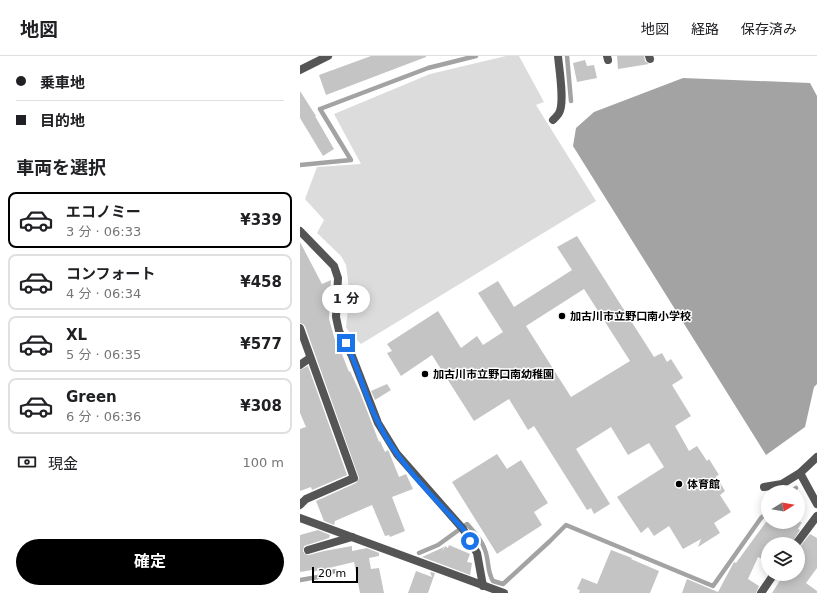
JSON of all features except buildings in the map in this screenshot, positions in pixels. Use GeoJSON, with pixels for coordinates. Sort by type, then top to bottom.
{"type":"FeatureCollection","features":[{"type":"Feature","properties":{"kind":"street"},"geometry":{"type":"LineString","coordinates":[[300,70],[328,56]]}},
{"type":"Feature","properties":{"kind":"street"},"geometry":{"type":"LineString","coordinates":[[553,120],[560,112],[561,105],[558,56]]}},
{"type":"Feature","properties":{"kind":"street"},"geometry":{"type":"LineString","coordinates":[[300,231],[334,266],[338,278],[336,317],[339,331],[352,356],[378,423],[396,454],[460,526],[477,553],[484,586]]}},
{"type":"Feature","properties":{"kind":"street"},"geometry":{"type":"LineString","coordinates":[[300,328],[354,478],[306,499],[300,505]]}},
{"type":"Feature","properties":{"kind":"street"},"geometry":{"type":"LineString","coordinates":[[300,365],[310,358]]}},
{"type":"Feature","properties":{"kind":"street"},"geometry":{"type":"LineString","coordinates":[[776,485],[782,484],[800,473],[817,457]]}},
{"type":"Feature","properties":{"kind":"street"},"geometry":{"type":"LineString","coordinates":[[800,473],[817,504]]}},
{"type":"Feature","properties":{"kind":"street"},"geometry":{"type":"LineString","coordinates":[[801,537],[817,516]]}},
{"type":"Feature","properties":{"kind":"street"},"geometry":{"type":"LineString","coordinates":[[300,518],[501,592]]}},
{"type":"Feature","properties":{"kind":"street"},"geometry":{"type":"LineString","coordinates":[[308,550],[352,537]]}},
{"type":"Feature","properties":{"kind":"street"},"geometry":{"type":"LineString","coordinates":[[761,593],[769,581]]}},
{"type":"Feature","properties":{"kind":"shaded area"},"geometry":{"type":"Polygon","coordinates":[[[506,56],[519,56],[544,102],[536,105],[596,201],[361,344],[346,327],[349,300],[346,265],[341,256],[317,233],[324,220],[305,199],[317,167],[361,164],[334,114],[430,74],[506,56]]]}},
{"type":"Feature","properties":{"kind":"shaded area"},"geometry":{"type":"Polygon","coordinates":[[[683,78],[810,83],[817,96],[817,384],[814,387],[805,427],[766,455],[573,146],[576,128],[594,112],[683,78]]]}},
{"type":"Feature","properties":{"kind":"waterway"},"geometry":{"type":"LineString","coordinates":[[300,165],[351,160],[320,109],[428,68],[476,56]]}},
{"type":"Feature","properties":{"kind":"waterway"},"geometry":{"type":"LineString","coordinates":[[567,56],[571,101]]}},
{"type":"Feature","properties":{"kind":"waterway"},"geometry":{"type":"LineString","coordinates":[[419,553],[438,545],[467,524],[478,536],[484,546],[493,581],[503,584],[566,525],[713,586],[761,518]]}},
{"type":"Feature","properties":{"kind":"waterway"},"geometry":{"type":"LineString","coordinates":[[300,580],[318,577],[335,571]]}},
{"type":"Feature","properties":{"kind":"place","name":"加古川市立野口南小学校"},"geometry":{"type":"Point","coordinates":[562,316]}},
{"type":"Feature","properties":{"kind":"place","name":"加古川市立野口南幼稚園"},"geometry":{"type":"Point","coordinates":[425,374]}},
{"type":"Feature","properties":{"kind":"place","name":"体育館"},"geometry":{"type":"Point","coordinates":[679,484]}},
{"type":"Feature","properties":{"kind":"route"},"geometry":{"type":"LineString","coordinates":[[346,343],[356,364],[378,423],[396,454],[463,529],[470,541]]}}]}
